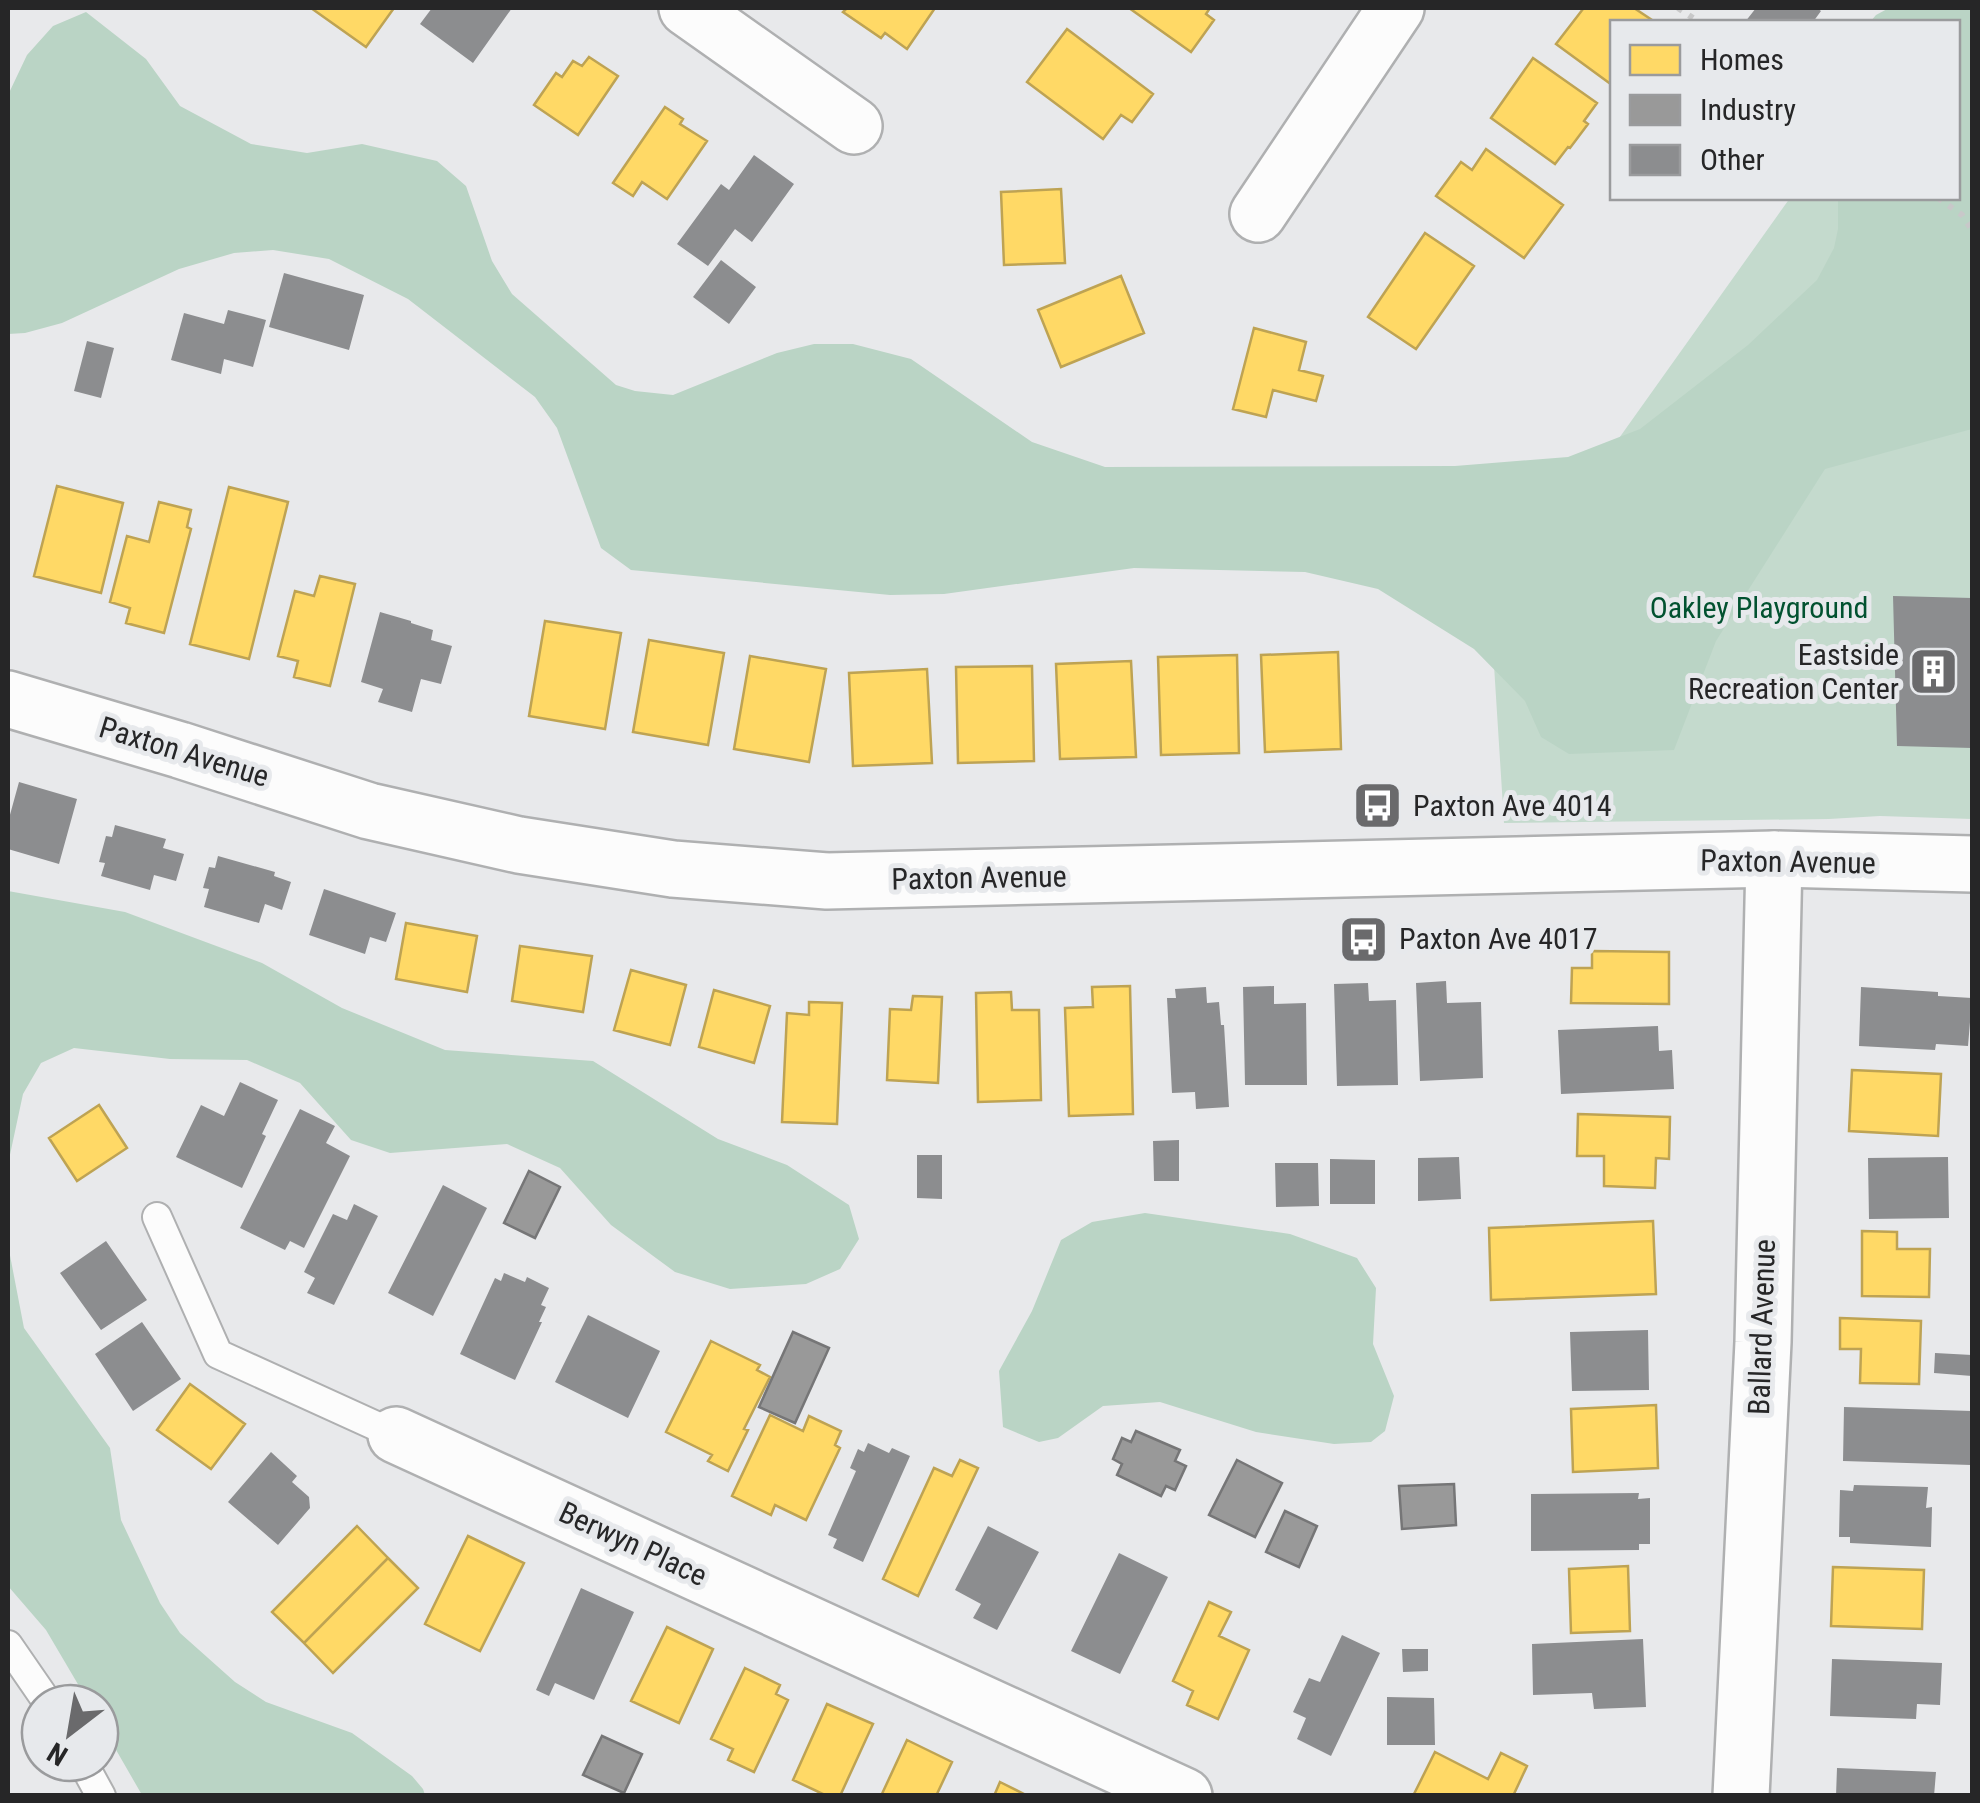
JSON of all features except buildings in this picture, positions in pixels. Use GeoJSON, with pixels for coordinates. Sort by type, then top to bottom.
{"type":"FeatureCollection","features":[{"type":"Feature","properties":{"kind":"street"},"geometry":{"type":"LineString","coordinates":[[687,8],[854,126]]}},
{"type":"Feature","properties":{"kind":"street"},"geometry":{"type":"LineString","coordinates":[[1258,214],[1396,8]]}},
{"type":"Feature","properties":{"kind":"street","name":"Paxton Avenue"},"geometry":{"type":"LineString","coordinates":[[8,699],[369,810],[520,845],[673,869],[827,882],[1774,858],[1972,864]]}},
{"type":"Feature","properties":{"kind":"street","name":"Ballard Avenue"},"geometry":{"type":"LineString","coordinates":[[1741,1796],[1763,1342],[1774,858]]}},
{"type":"Feature","properties":{"kind":"street","name":"Berwyn Place"},"geometry":{"type":"LineString","coordinates":[[396,1435],[1184,1796]]}},
{"type":"Feature","properties":{"kind":"lane","name":"Berwyn Place"},"geometry":{"type":"LineString","coordinates":[[157,1217],[218,1354],[396,1435]]}},
{"type":"Feature","properties":{"kind":"lane"},"geometry":{"type":"LineString","coordinates":[[8,1645],[34,1683]]}},
{"type":"Feature","properties":{"kind":"path"},"geometry":{"type":"LineString","coordinates":[[1941,200],[1962,216],[1972,230]]}},
{"type":"Feature","properties":{"kind":"green space"},"geometry":{"type":"Polygon","coordinates":[[[1889,8],[1972,8],[1972,429],[1825,469],[1716,641],[1674,750],[1569,754],[1541,737],[1525,701],[1474,649],[1378,589],[1305,572],[1134,568],[944,594],[890,595],[631,570],[601,548],[557,428],[535,397],[408,299],[329,259],[273,250],[234,253],[179,269],[62,323],[8,334],[8,95],[27,55],[53,26],[86,12],[146,59],[180,106],[251,144],[307,153],[362,144],[437,161],[466,186],[492,261],[512,294],[616,385],[635,391],[673,395],[777,353],[814,344],[853,344],[911,359],[1032,442],[1105,467],[1455,466],[1568,457],[1640,429],[1748,345],[1817,280],[1834,248],[1838,200],[1960,200],[1960,20],[1872,20],[1889,8]]]}},
{"type":"Feature","properties":{"kind":"green space","name":"Oakley Playground"},"geometry":{"type":"Polygon","coordinates":[[[1972,8],[1972,819],[1880,816],[1504,823],[1491,618],[1789,200],[1960,200],[1960,20],[1972,8]]]}},
{"type":"Feature","properties":{"kind":"green space"},"geometry":{"type":"Polygon","coordinates":[[[8,891],[125,912],[262,963],[342,1008],[445,1050],[593,1061],[718,1139],[787,1165],[849,1205],[859,1239],[840,1269],[806,1284],[730,1289],[675,1272],[611,1225],[560,1168],[507,1144],[390,1153],[351,1140],[300,1083],[247,1060],[170,1059],[74,1048],[41,1063],[23,1094],[8,1164],[8,891]]]}},
{"type":"Feature","properties":{"kind":"green space"},"geometry":{"type":"Polygon","coordinates":[[[1145,1213],[1290,1234],[1357,1258],[1376,1288],[1373,1344],[1394,1396],[1385,1431],[1371,1442],[1334,1444],[1256,1432],[1160,1402],[1103,1406],[1058,1438],[1039,1442],[1003,1427],[999,1371],[1032,1311],[1061,1240],[1092,1222],[1145,1213]]]}},
{"type":"Feature","properties":{"kind":"green space"},"geometry":{"type":"Polygon","coordinates":[[[8,1245],[24,1328],[110,1448],[121,1520],[160,1603],[180,1633],[235,1682],[266,1702],[352,1733],[412,1776],[425,1795],[142,1795],[120,1757],[120,1683],[77,1683],[46,1630],[8,1586],[8,1245]]]}},
{"type":"Feature","properties":{"kind":"place","name":"Eastside Recreation Center"},"geometry":{"type":"Point","coordinates":[1934,672]}},
{"type":"Feature","properties":{"kind":"place","name":"Paxton Ave 4014"},"geometry":{"type":"Point","coordinates":[1378,806]}},
{"type":"Feature","properties":{"kind":"place","name":"Paxton Ave 4017"},"geometry":{"type":"Point","coordinates":[1364,939]}}]}
